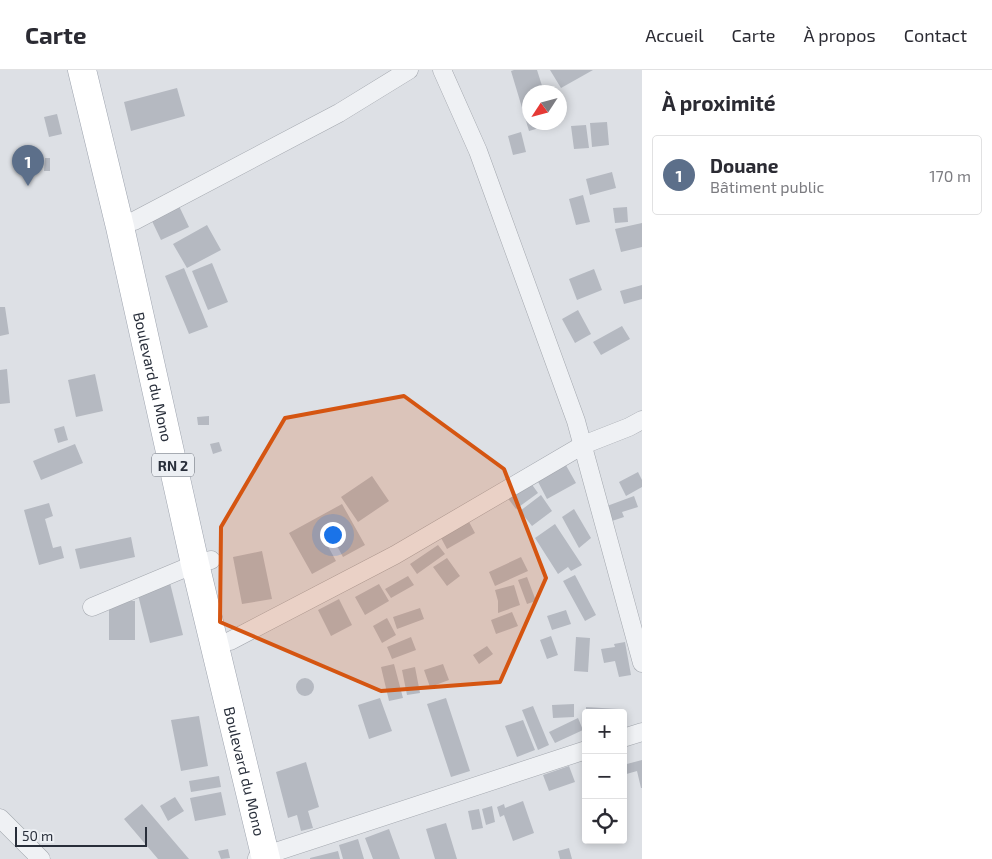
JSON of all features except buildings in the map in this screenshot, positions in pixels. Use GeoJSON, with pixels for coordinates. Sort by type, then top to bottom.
{"type":"FeatureCollection","features":[{"type":"Feature","properties":{"kind":"main road","name":"Boulevard du Mono"},"geometry":{"type":"LineString","coordinates":[[82,70],[203,562],[230,641],[268,857]]}},
{"type":"Feature","properties":{"kind":"main road","name":"Boulevard du Mono"},"geometry":{"type":"LineString","coordinates":[[100,70],[134,222],[203,562],[268,857]]}},
{"type":"Feature","properties":{"kind":"street"},"geometry":{"type":"LineString","coordinates":[[134,222],[339,113],[409,70]]}},
{"type":"Feature","properties":{"kind":"street"},"geometry":{"type":"LineString","coordinates":[[442,70],[478,151],[583,445],[642,664]]}},
{"type":"Feature","properties":{"kind":"street"},"geometry":{"type":"LineString","coordinates":[[230,641],[395,556],[583,445],[642,420]]}},
{"type":"Feature","properties":{"kind":"street"},"geometry":{"type":"LineString","coordinates":[[92,607],[203,562]]}},
{"type":"Feature","properties":{"kind":"street"},"geometry":{"type":"LineString","coordinates":[[627,737],[642,732]]}},
{"type":"Feature","properties":{"kind":"street"},"geometry":{"type":"LineString","coordinates":[[268,857],[582,751]]}},
{"type":"Feature","properties":{"kind":"street"},"geometry":{"type":"LineString","coordinates":[[0,818],[41,859]]}},
{"type":"Feature","properties":{"kind":"highlighted area"},"geometry":{"type":"Polygon","coordinates":[[[404,396],[504,469],[546,578],[500,682],[381,691],[220,622],[221,527],[285,418],[404,396]]]}},
{"type":"Feature","properties":{"kind":"place","name":"Douane"},"geometry":{"type":"Point","coordinates":[28,186]}}]}
